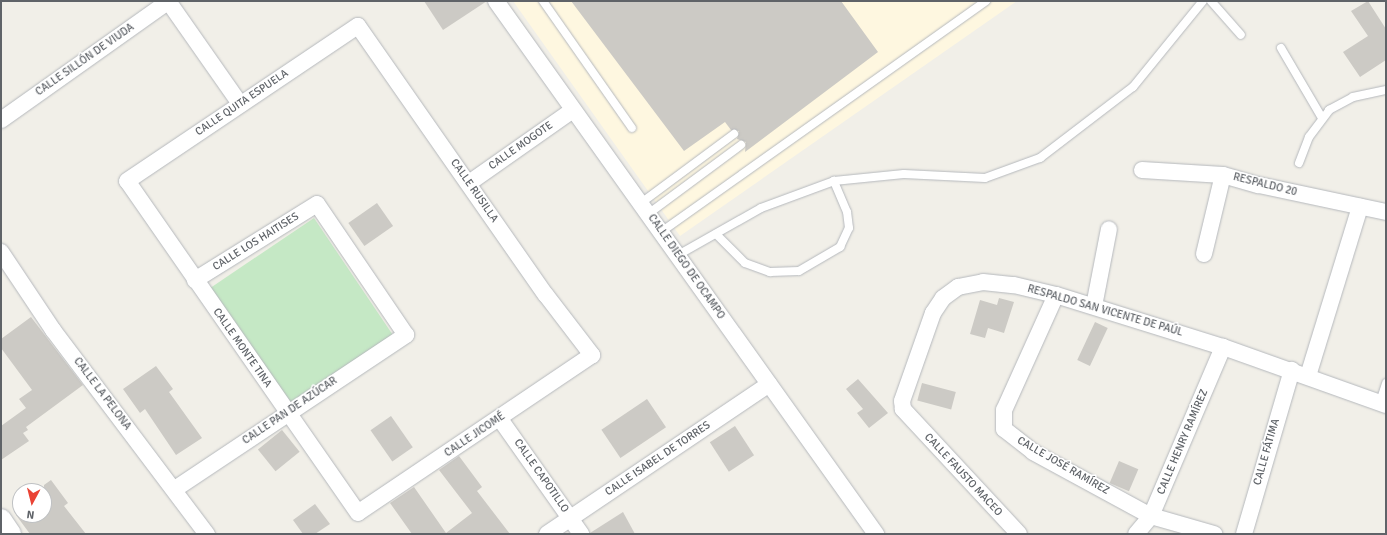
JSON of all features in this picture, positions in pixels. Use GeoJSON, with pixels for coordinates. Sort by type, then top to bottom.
{"type":"FeatureCollection","features":[{"type":"Feature","properties":{"kind":"street"},"geometry":{"type":"LineString","coordinates":[[168,1],[240,104]]}},
{"type":"Feature","properties":{"kind":"street","name":"CALLE SILLÓN DE VIUDA"},"geometry":{"type":"LineString","coordinates":[[1,120],[168,1]]}},
{"type":"Feature","properties":{"kind":"street","name":"CALLE DIEGO DE OCAMPO"},"geometry":{"type":"LineString","coordinates":[[496,1],[876,534]]}},
{"type":"Feature","properties":{"kind":"street","name":"CALLE QUITA ESPUELA"},"geometry":{"type":"LineString","coordinates":[[127,181],[358,26]]}},
{"type":"Feature","properties":{"kind":"street","name":"CALLE RUSILLA"},"geometry":{"type":"LineString","coordinates":[[358,26],[546,295],[592,355]]}},
{"type":"Feature","properties":{"kind":"street","name":"CALLE MOGOTE"},"geometry":{"type":"LineString","coordinates":[[469,183],[573,110]]}},
{"type":"Feature","properties":{"kind":"street","name":"RESPALDO 20"},"geometry":{"type":"LineString","coordinates":[[1142,170],[1223,175],[1386,212]]}},
{"type":"Feature","properties":{"kind":"street"},"geometry":{"type":"LineString","coordinates":[[1204,254],[1223,175]]}},
{"type":"Feature","properties":{"kind":"street","name":"CALLE MONTE TINA"},"geometry":{"type":"LineString","coordinates":[[127,181],[358,513]]}},
{"type":"Feature","properties":{"kind":"street","name":"CALLE LOS HAITISES"},"geometry":{"type":"LineString","coordinates":[[195,280],[317,204],[406,335]]}},
{"type":"Feature","properties":{"kind":"street"},"geometry":{"type":"LineString","coordinates":[[1308,376],[1360,207]]}},
{"type":"Feature","properties":{"kind":"street"},"geometry":{"type":"LineString","coordinates":[[1094,306],[1109,229]]}},
{"type":"Feature","properties":{"kind":"street","name":"CALLE LA PELONA"},"geometry":{"type":"LineString","coordinates":[[1,252],[53,330],[175,489],[207,534]]}},
{"type":"Feature","properties":{"kind":"street","name":"RESPALDO SAN VICENTE DE PAÚL"},"geometry":{"type":"LineString","coordinates":[[907,415],[902,401],[933,313],[943,298],[958,287],[982,282],[1014,285],[1094,306],[1223,346],[1383,404]]}},
{"type":"Feature","properties":{"kind":"street","name":"CALLE JOSÉ RAMÍREZ"},"geometry":{"type":"LineString","coordinates":[[1056,295],[1004,410],[1004,429],[1034,452],[1151,516],[1214,534]]}},
{"type":"Feature","properties":{"kind":"street","name":"CALLE PAN DE AZÚCAR"},"geometry":{"type":"LineString","coordinates":[[175,489],[287,412],[406,335]]}},
{"type":"Feature","properties":{"kind":"street","name":"CALLE HENRY RAMÍREZ"},"geometry":{"type":"LineString","coordinates":[[1136,534],[1151,516],[1223,346]]}},
{"type":"Feature","properties":{"kind":"street","name":"CALLE JICOMÉ"},"geometry":{"type":"LineString","coordinates":[[358,513],[500,419],[592,355]]}},
{"type":"Feature","properties":{"kind":"street","name":"CALLE FÁTIMA"},"geometry":{"type":"LineString","coordinates":[[1244,534],[1292,370]]}},
{"type":"Feature","properties":{"kind":"street","name":"CALLE ISABEL DE TORRES"},"geometry":{"type":"LineString","coordinates":[[547,534],[769,384]]}},
{"type":"Feature","properties":{"kind":"street","name":"CALLE FAUSTO MACEO"},"geometry":{"type":"LineString","coordinates":[[907,415],[1019,534]]}},
{"type":"Feature","properties":{"kind":"street","name":"CALLE CAPOTILLO"},"geometry":{"type":"LineString","coordinates":[[500,419],[581,534]]}},
{"type":"Feature","properties":{"kind":"street"},"geometry":{"type":"LineString","coordinates":[[1,519],[11,534]]}},
{"type":"Feature","properties":{"kind":"lane"},"geometry":{"type":"LineString","coordinates":[[543,1],[632,128]]}},
{"type":"Feature","properties":{"kind":"lane"},"geometry":{"type":"LineString","coordinates":[[661,232],[986,1]]}},
{"type":"Feature","properties":{"kind":"lane"},"geometry":{"type":"LineString","coordinates":[[678,255],[761,208],[834,181],[904,174],[986,178],[1040,158],[1133,87],[1203,1]]}},
{"type":"Feature","properties":{"kind":"lane"},"geometry":{"type":"LineString","coordinates":[[1211,1],[1241,35]]}},
{"type":"Feature","properties":{"kind":"lane"},"geometry":{"type":"LineString","coordinates":[[1281,48],[1322,118]]}},
{"type":"Feature","properties":{"kind":"lane"},"geometry":{"type":"LineString","coordinates":[[1299,163],[1309,137],[1329,110],[1353,97],[1386,90]]}},
{"type":"Feature","properties":{"kind":"lane"},"geometry":{"type":"LineString","coordinates":[[645,209],[734,134]]}},
{"type":"Feature","properties":{"kind":"lane"},"geometry":{"type":"LineString","coordinates":[[645,209],[740,145]]}},
{"type":"Feature","properties":{"kind":"lane"},"geometry":{"type":"LineString","coordinates":[[716,234],[745,263],[770,272],[799,271],[840,247],[849,228],[848,212],[834,181]]}},
{"type":"Feature","properties":{"kind":"lane"},"geometry":{"type":"LineString","coordinates":[[1383,404],[1386,383]]}},
{"type":"Feature","properties":{"kind":"shaded area"},"geometry":{"type":"Polygon","coordinates":[[[513,1],[1017,1],[680,236],[513,1]]]}},
{"type":"Feature","properties":{"kind":"green space"},"geometry":{"type":"Polygon","coordinates":[[[314,218],[393,336],[289,406],[210,288],[314,218]]]}},
{"type":"Feature","properties":{"kind":"building"},"geometry":{"type":"Polygon","coordinates":[[[424,1],[487,1],[443,30],[424,1]]]}},
{"type":"Feature","properties":{"kind":"building"},"geometry":{"type":"Polygon","coordinates":[[[571,1],[841,1],[878,52],[745,152],[746,142],[737,139],[739,131],[731,130],[725,122],[684,151],[571,1]]]}},
{"type":"Feature","properties":{"kind":"building"},"geometry":{"type":"Polygon","coordinates":[[[1368,1],[1386,29],[1386,60],[1360,77],[1343,52],[1368,36],[1351,11],[1368,1]]]}},
{"type":"Feature","properties":{"kind":"building"},"geometry":{"type":"Polygon","coordinates":[[[377,203],[393,226],[364,246],[348,223],[377,203]]]}},
{"type":"Feature","properties":{"kind":"building"},"geometry":{"type":"Polygon","coordinates":[[[999,298],[1014,302],[1004,333],[988,328],[985,338],[970,334],[980,300],[997,305],[999,298]]]}},
{"type":"Feature","properties":{"kind":"building"},"geometry":{"type":"Polygon","coordinates":[[[31,317],[83,385],[26,427],[28,430],[23,433],[29,441],[1,460],[1,426],[26,408],[19,399],[32,390],[1,348],[1,339],[31,317]]]}},
{"type":"Feature","properties":{"kind":"building"},"geometry":{"type":"Polygon","coordinates":[[[1095,322],[1108,328],[1090,366],[1077,360],[1095,322]]]}},
{"type":"Feature","properties":{"kind":"building"},"geometry":{"type":"Polygon","coordinates":[[[156,366],[173,389],[169,392],[202,438],[176,455],[145,409],[140,413],[123,389],[156,366]]]}},
{"type":"Feature","properties":{"kind":"building"},"geometry":{"type":"Polygon","coordinates":[[[858,379],[888,413],[869,428],[857,413],[863,409],[846,389],[858,379]]]}},
{"type":"Feature","properties":{"kind":"building"},"geometry":{"type":"Polygon","coordinates":[[[922,383],[956,392],[951,409],[917,400],[922,383]]]}},
{"type":"Feature","properties":{"kind":"building"},"geometry":{"type":"Polygon","coordinates":[[[647,399],[666,427],[620,458],[601,430],[647,399]]]}},
{"type":"Feature","properties":{"kind":"building"},"geometry":{"type":"Polygon","coordinates":[[[391,416],[413,447],[392,461],[371,430],[391,416]]]}},
{"type":"Feature","properties":{"kind":"building"},"geometry":{"type":"Polygon","coordinates":[[[735,426],[754,455],[729,472],[710,442],[735,426]]]}},
{"type":"Feature","properties":{"kind":"building"},"geometry":{"type":"Polygon","coordinates":[[[282,430],[300,452],[276,471],[258,450],[282,430]]]}},
{"type":"Feature","properties":{"kind":"building"},"geometry":{"type":"Polygon","coordinates":[[[459,456],[482,487],[477,491],[510,534],[412,534],[390,503],[414,487],[446,533],[472,513],[439,470],[459,456]]]}},
{"type":"Feature","properties":{"kind":"building"},"geometry":{"type":"Polygon","coordinates":[[[1119,461],[1138,469],[1129,491],[1110,483],[1119,461]]]}},
{"type":"Feature","properties":{"kind":"building"},"geometry":{"type":"Polygon","coordinates":[[[51,480],[68,503],[64,506],[86,534],[30,534],[22,523],[52,523],[52,483],[47,483],[51,480]]]}},
{"type":"Feature","properties":{"kind":"building"},"geometry":{"type":"Polygon","coordinates":[[[315,504],[330,524],[315,534],[303,534],[293,520],[315,504]]]}},
{"type":"Feature","properties":{"kind":"building"},"geometry":{"type":"Polygon","coordinates":[[[623,512],[635,534],[590,534],[590,533],[623,512]]]}}]}
